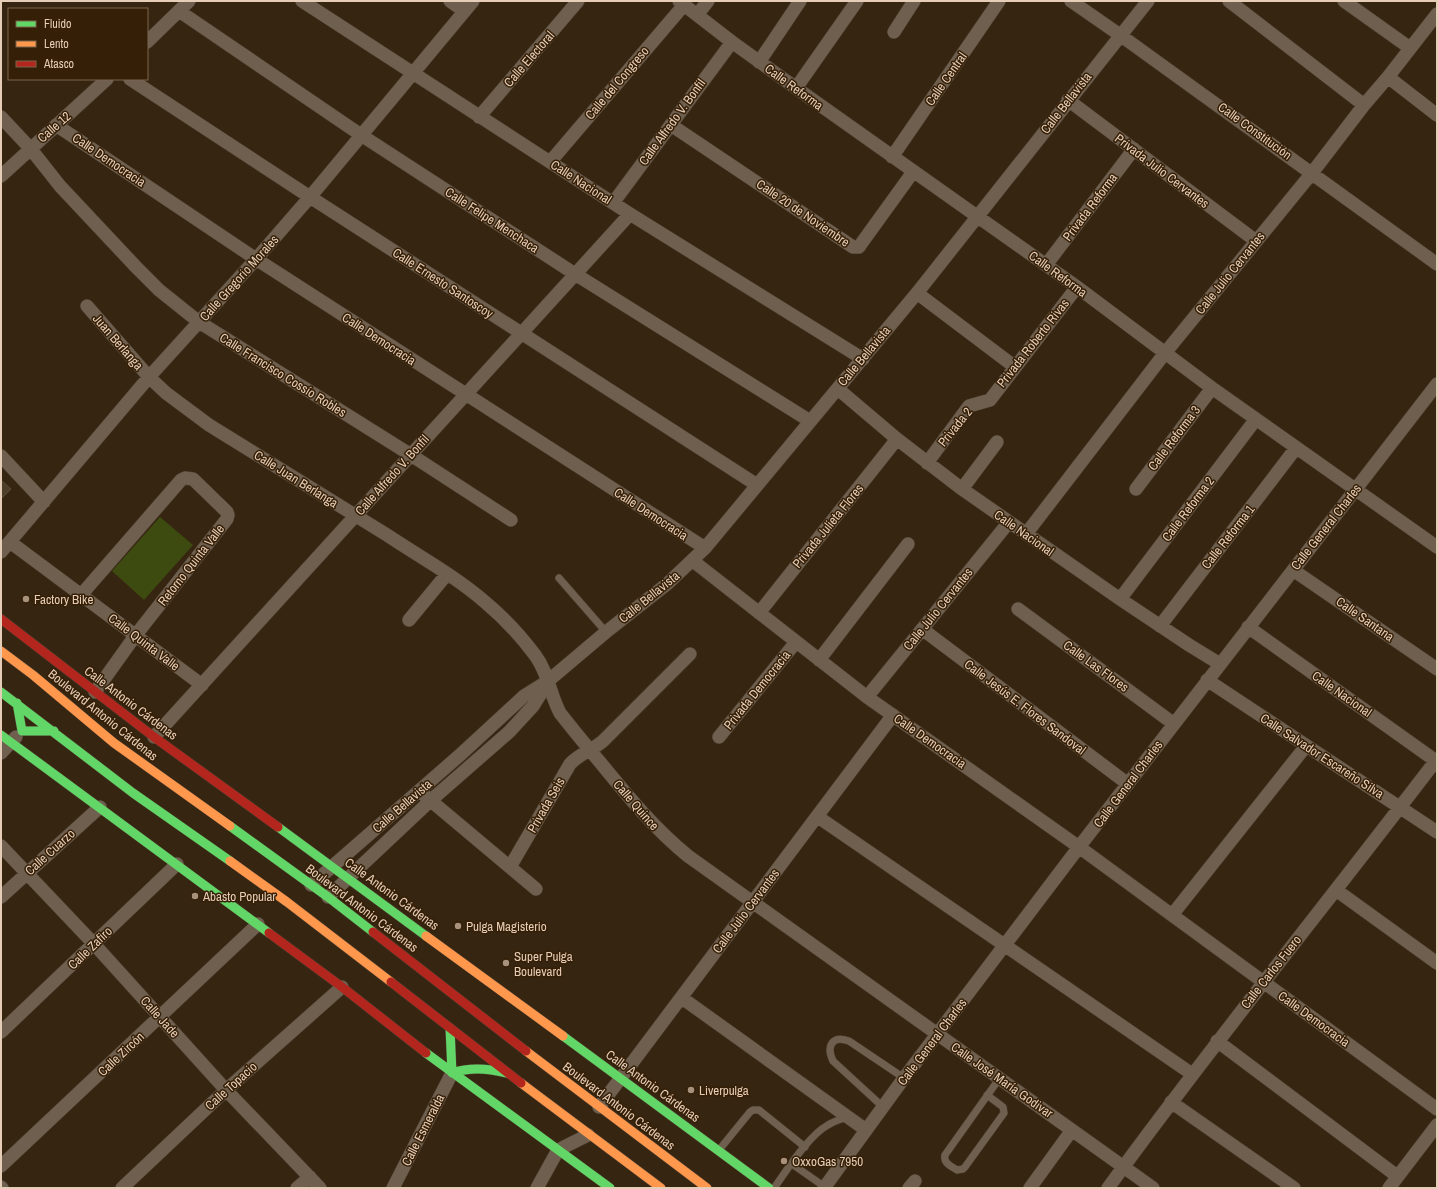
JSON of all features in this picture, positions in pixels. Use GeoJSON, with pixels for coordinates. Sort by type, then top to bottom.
{"type":"FeatureCollection","features":[{"type":"Feature","properties":{"kind":"main road","name":"Calle Antonio Cárdenas"},"geometry":{"type":"LineString","coordinates":[[1,619],[154,737],[769,1188]]}},
{"type":"Feature","properties":{"kind":"main road","name":"Boulevard Antonio Cárdenas"},"geometry":{"type":"LineString","coordinates":[[1,651],[33,675],[114,743],[328,897],[599,1108],[707,1188]]}},
{"type":"Feature","properties":{"kind":"main road"},"geometry":{"type":"LineString","coordinates":[[33,675],[36,691]]}},
{"type":"Feature","properties":{"kind":"main road"},"geometry":{"type":"LineString","coordinates":[[1,692],[17,703],[40,713],[54,732],[134,793],[307,916],[588,1135],[661,1188]]}},
{"type":"Feature","properties":{"kind":"main road"},"geometry":{"type":"LineString","coordinates":[[17,703],[22,731],[54,732]]}},
{"type":"Feature","properties":{"kind":"main road"},"geometry":{"type":"LineString","coordinates":[[78,725],[114,743]]}},
{"type":"Feature","properties":{"kind":"main road"},"geometry":{"type":"LineString","coordinates":[[6,738],[342,987],[452,1073],[610,1188]]}},
{"type":"Feature","properties":{"kind":"main road"},"geometry":{"type":"LineString","coordinates":[[450,1028],[452,1073]]}},
{"type":"Feature","properties":{"kind":"main road"},"geometry":{"type":"LineString","coordinates":[[452,1073],[462,1069],[474,1068],[509,1073]]}},
{"type":"Feature","properties":{"kind":"street"},"geometry":{"type":"LineString","coordinates":[[148,41],[189,1]]}},
{"type":"Feature","properties":{"kind":"street","name":"Calle Nacional"},"geometry":{"type":"LineString","coordinates":[[302,1],[630,214],[863,359]]}},
{"type":"Feature","properties":{"kind":"street"},"geometry":{"type":"LineString","coordinates":[[450,1],[464,11]]}},
{"type":"Feature","properties":{"kind":"street","name":"Calle Gregorio Morales"},"geometry":{"type":"LineString","coordinates":[[1,552],[150,377],[310,197],[473,1]]}},
{"type":"Feature","properties":{"kind":"street","name":"Calle Electoral"},"geometry":{"type":"LineString","coordinates":[[479,117],[578,1]]}},
{"type":"Feature","properties":{"kind":"street"},"geometry":{"type":"LineString","coordinates":[[697,15],[708,1]]}},
{"type":"Feature","properties":{"kind":"street"},"geometry":{"type":"LineString","coordinates":[[759,62],[800,1]]}},
{"type":"Feature","properties":{"kind":"street"},"geometry":{"type":"LineString","coordinates":[[796,88],[857,1]]}},
{"type":"Feature","properties":{"kind":"street"},"geometry":{"type":"LineString","coordinates":[[894,32],[914,1]]}},
{"type":"Feature","properties":{"kind":"street","name":"Calle Central"},"geometry":{"type":"LineString","coordinates":[[892,157],[999,1]]}},
{"type":"Feature","properties":{"kind":"street","name":"Calle Constitución"},"geometry":{"type":"LineString","coordinates":[[1071,1],[1437,264]]}},
{"type":"Feature","properties":{"kind":"street","name":"Calle Bellavista"},"geometry":{"type":"LineString","coordinates":[[311,885],[524,696],[548,681],[693,561],[917,293],[1068,100],[1148,1]]}},
{"type":"Feature","properties":{"kind":"street"},"geometry":{"type":"LineString","coordinates":[[1229,1],[1364,105]]}},
{"type":"Feature","properties":{"kind":"street"},"geometry":{"type":"LineString","coordinates":[[1344,1],[1410,48]]}},
{"type":"Feature","properties":{"kind":"street","name":"Calle Reforma"},"geometry":{"type":"LineString","coordinates":[[681,3],[759,62],[1077,287],[1212,388],[1437,547]]}},
{"type":"Feature","properties":{"kind":"street","name":"Calle del Congreso"},"geometry":{"type":"LineString","coordinates":[[550,162],[681,3]]}},
{"type":"Feature","properties":{"kind":"street","name":"Calle Felipe Menchaca"},"geometry":{"type":"LineString","coordinates":[[179,11],[361,135],[575,274],[810,421]]}},
{"type":"Feature","properties":{"kind":"street","name":"Calle Julio Cervantes"},"geometry":{"type":"LineString","coordinates":[[1026,534],[1165,353],[1312,173],[1437,14]]}},
{"type":"Feature","properties":{"kind":"street","name":"Calle Alfredo V. Bonfil"},"geometry":{"type":"LineString","coordinates":[[613,203],[732,42]]}},
{"type":"Feature","properties":{"kind":"street"},"geometry":{"type":"LineString","coordinates":[[1388,77],[1437,115]]}},
{"type":"Feature","properties":{"kind":"street","name":"Calle 12"},"geometry":{"type":"LineString","coordinates":[[1,176],[106,80]]}},
{"type":"Feature","properties":{"kind":"street","name":"Calle Ernesto Santoscoy"},"geometry":{"type":"LineString","coordinates":[[132,80],[520,333],[757,485]]}},
{"type":"Feature","properties":{"kind":"street","name":"Privada Julio Cervantes"},"geometry":{"type":"LineString","coordinates":[[1068,100],[1256,241]]}},
{"type":"Feature","properties":{"kind":"street","name":"Calle Francisco Cossío Robles"},"geometry":{"type":"LineString","coordinates":[[1,117],[30,148],[60,186],[159,290],[199,322],[411,455],[511,520]]}},
{"type":"Feature","properties":{"kind":"street","name":"Calle Democracia"},"geometry":{"type":"LineString","coordinates":[[56,125],[256,259],[465,395],[705,548]]}},
{"type":"Feature","properties":{"kind":"street","name":"Calle 20 de Noviembre"},"geometry":{"type":"LineString","coordinates":[[671,125],[853,247],[859,247],[862,244],[913,172]]}},
{"type":"Feature","properties":{"kind":"street","name":"Privada Reforma"},"geometry":{"type":"LineString","coordinates":[[1046,265],[1134,149]]}},
{"type":"Feature","properties":{"kind":"street","name":"Calle Alfredo V. Bonfil"},"geometry":{"type":"LineString","coordinates":[[154,737],[202,686],[520,333],[630,214]]}},
{"type":"Feature","properties":{"kind":"street","name":"Privada Roberto Rivas"},"geometry":{"type":"LineString","coordinates":[[990,400],[1077,287]]}},
{"type":"Feature","properties":{"kind":"street"},"geometry":{"type":"LineString","coordinates":[[917,293],[1015,367]]}},
{"type":"Feature","properties":{"kind":"street","name":"Juan Berlanga"},"geometry":{"type":"LineString","coordinates":[[87,306],[150,377]]}},
{"type":"Feature","properties":{"kind":"street","name":"Calle Juan Berlanga"},"geometry":{"type":"LineString","coordinates":[[150,377],[166,393],[209,425],[355,515],[447,574],[484,601],[504,619],[535,655],[548,681]]}},
{"type":"Feature","properties":{"kind":"street","name":"Calle General Charles"},"geometry":{"type":"LineString","coordinates":[[825,1187],[937,1034],[1207,680],[1355,489],[1432,400],[1437,384]]}},
{"type":"Feature","properties":{"kind":"street","name":"Calle Reforma 3"},"geometry":{"type":"LineString","coordinates":[[1136,489],[1212,388]]}},
{"type":"Feature","properties":{"kind":"street","name":"Calle Nacional"},"geometry":{"type":"LineString","coordinates":[[838,389],[897,439],[962,489],[1120,599],[1220,664]]}},
{"type":"Feature","properties":{"kind":"street","name":"Privada 2"},"geometry":{"type":"LineString","coordinates":[[927,463],[969,406],[990,400]]}},
{"type":"Feature","properties":{"kind":"street","name":"Calle Reforma 2"},"geometry":{"type":"LineString","coordinates":[[1120,599],[1256,419]]}},
{"type":"Feature","properties":{"kind":"street","name":"Privada Julieta Flores"},"geometry":{"type":"LineString","coordinates":[[759,613],[897,439]]}},
{"type":"Feature","properties":{"kind":"street"},"geometry":{"type":"LineString","coordinates":[[962,489],[997,442]]}},
{"type":"Feature","properties":{"kind":"street","name":"Calle Reforma 1"},"geometry":{"type":"LineString","coordinates":[[1160,626],[1296,448]]}},
{"type":"Feature","properties":{"kind":"street"},"geometry":{"type":"LineString","coordinates":[[1,456],[44,502]]}},
{"type":"Feature","properties":{"kind":"street","name":"Retorno Quinta Valle"},"geometry":{"type":"LineString","coordinates":[[81,595],[181,480],[185,478],[193,479],[227,512],[227,519],[135,636],[95,692]]}},
{"type":"Feature","properties":{"kind":"street","name":"Calle Julio Cervantes"},"geometry":{"type":"LineString","coordinates":[[867,697],[1009,522]]}},
{"type":"Feature","properties":{"kind":"street","name":"Calle Quinta Valle"},"geometry":{"type":"LineString","coordinates":[[10,542],[202,686]]}},
{"type":"Feature","properties":{"kind":"street"},"geometry":{"type":"LineString","coordinates":[[819,660],[908,544]]}},
{"type":"Feature","properties":{"kind":"street","name":"Calle Democracia"},"geometry":{"type":"LineString","coordinates":[[693,561],[867,697],[1079,847],[1437,1109]]}},
{"type":"Feature","properties":{"kind":"street","name":"Calle Santana"},"geometry":{"type":"LineString","coordinates":[[1293,570],[1437,669]]}},
{"type":"Feature","properties":{"kind":"street"},"geometry":{"type":"LineString","coordinates":[[409,620],[447,574]]}},
{"type":"Feature","properties":{"kind":"street","name":"Calle Las Flores"},"geometry":{"type":"LineString","coordinates":[[1018,609],[1174,724]]}},
{"type":"Feature","properties":{"kind":"street","name":"Calle Nacional"},"geometry":{"type":"LineString","coordinates":[[1248,627],[1436,760]]}},
{"type":"Feature","properties":{"kind":"street","name":"Calle Jesús E. Flores Sandoval"},"geometry":{"type":"LineString","coordinates":[[922,629],[1128,784]]}},
{"type":"Feature","properties":{"kind":"street","name":"Privada Democracia"},"geometry":{"type":"LineString","coordinates":[[719,737],[796,642]]}},
{"type":"Feature","properties":{"kind":"street","name":"Privada Seis"},"geometry":{"type":"LineString","coordinates":[[510,867],[570,764],[576,757],[604,741],[690,654]]}},
{"type":"Feature","properties":{"kind":"street","name":"Calle Salvador Escareño Silva"},"geometry":{"type":"LineString","coordinates":[[1207,680],[1437,832]]}},
{"type":"Feature","properties":{"kind":"street","name":"Calle Bellavista"},"geometry":{"type":"LineString","coordinates":[[328,897],[430,801],[508,732],[534,706],[548,681]]}},
{"type":"Feature","properties":{"kind":"street","name":"Calle Quince"},"geometry":{"type":"LineString","coordinates":[[548,681],[560,713],[634,805],[665,837],[688,856],[754,902]]}},
{"type":"Feature","properties":{"kind":"street"},"geometry":{"type":"LineString","coordinates":[[1,753],[6,738],[22,731],[40,713]]}},
{"type":"Feature","properties":{"kind":"street","name":"Calle Julio Cervantes"},"geometry":{"type":"LineString","coordinates":[[599,1108],[893,715]]}},
{"type":"Feature","properties":{"kind":"street"},"geometry":{"type":"LineString","coordinates":[[1172,916],[1306,746]]}},
{"type":"Feature","properties":{"kind":"street","name":"Calle Carlos Fuero"},"geometry":{"type":"LineString","coordinates":[[1108,1188],[1217,1041],[1436,760]]}},
{"type":"Feature","properties":{"kind":"street"},"geometry":{"type":"LineString","coordinates":[[418,791],[536,889]]}},
{"type":"Feature","properties":{"kind":"street","name":"Calle Cuarzo"},"geometry":{"type":"LineString","coordinates":[[1,898],[100,807]]}},
{"type":"Feature","properties":{"kind":"street"},"geometry":{"type":"LineString","coordinates":[[818,817],[1192,1074]]}},
{"type":"Feature","properties":{"kind":"street","name":"Calle Jade"},"geometry":{"type":"LineString","coordinates":[[1,846],[94,944],[226,1090],[320,1188]]}},
{"type":"Feature","properties":{"kind":"street","name":"Calle Zafiro"},"geometry":{"type":"LineString","coordinates":[[1,1032],[177,864]]}},
{"type":"Feature","properties":{"kind":"street"},"geometry":{"type":"LineString","coordinates":[[1336,890],[1437,963]]}},
{"type":"Feature","properties":{"kind":"street","name":"Calle José María Godivar"},"geometry":{"type":"LineString","coordinates":[[754,902],[1153,1188]]}},
{"type":"Feature","properties":{"kind":"street","name":"Calle Zircón"},"geometry":{"type":"LineString","coordinates":[[1,1166],[258,924]]}},
{"type":"Feature","properties":{"kind":"street","name":"Calle Topacio"},"geometry":{"type":"LineString","coordinates":[[122,1188],[226,1090],[342,987]]}},
{"type":"Feature","properties":{"kind":"street"},"geometry":{"type":"LineString","coordinates":[[682,998],[866,1130]]}},
{"type":"Feature","properties":{"kind":"street"},"geometry":{"type":"LineString","coordinates":[[1217,1041],[1397,1176]]}},
{"type":"Feature","properties":{"kind":"street","name":"Calle Esmeralda"},"geometry":{"type":"LineString","coordinates":[[393,1188],[452,1073]]}},
{"type":"Feature","properties":{"kind":"street"},"geometry":{"type":"LineString","coordinates":[[1171,1102],[1294,1188]]}},
{"type":"Feature","properties":{"kind":"street"},"geometry":{"type":"LineString","coordinates":[[1388,1188],[1437,1125]]}},
{"type":"Feature","properties":{"kind":"street"},"geometry":{"type":"LineString","coordinates":[[1030,1188],[1072,1130]]}},
{"type":"Feature","properties":{"kind":"street"},"geometry":{"type":"LineString","coordinates":[[537,1188],[558,1150],[588,1135]]}},
{"type":"Feature","properties":{"kind":"street"},"geometry":{"type":"LineString","coordinates":[[297,1188],[310,1177]]}},
{"type":"Feature","properties":{"kind":"lane"},"geometry":{"type":"LineString","coordinates":[[559,578],[606,632]]}},
{"type":"Feature","properties":{"kind":"lane"},"geometry":{"type":"LineString","coordinates":[[883,1107],[833,1061],[830,1055],[829,1047],[833,1041],[839,1039],[849,1041],[904,1078]]}},
{"type":"Feature","properties":{"kind":"lane"},"geometry":{"type":"LineString","coordinates":[[988,1096],[1002,1107],[1004,1113],[965,1167],[963,1169],[956,1170],[946,1163],[944,1158],[945,1155],[999,1079]]}},
{"type":"Feature","properties":{"kind":"lane"},"geometry":{"type":"LineString","coordinates":[[719,1150],[750,1112],[756,1110],[759,1110],[805,1147]]}},
{"type":"Feature","properties":{"kind":"lane"},"geometry":{"type":"LineString","coordinates":[[774,1188],[818,1132],[827,1125],[848,1117]]}},
{"type":"Feature","properties":{"kind":"lane"},"geometry":{"type":"LineString","coordinates":[[792,1164],[825,1187]]}},
{"type":"Feature","properties":{"kind":"green space"},"geometry":{"type":"Polygon","coordinates":[[[160,517],[193,545],[144,600],[112,571],[160,517]]]}},
{"type":"Feature","properties":{"kind":"building"},"geometry":{"type":"Polygon","coordinates":[[[1,480],[11,489],[1,499],[1,480]]]}},
{"type":"Feature","properties":{"kind":"traffic: fast"},"geometry":{"type":"LineString","coordinates":[[1,692],[133,793],[230,861]]}},
{"type":"Feature","properties":{"kind":"traffic: fast"},"geometry":{"type":"LineString","coordinates":[[17,703],[22,731],[54,731]]}},
{"type":"Feature","properties":{"kind":"traffic: fast"},"geometry":{"type":"LineString","coordinates":[[1,735],[269,933]]}},
{"type":"Feature","properties":{"kind":"traffic: fast"},"geometry":{"type":"LineString","coordinates":[[230,826],[328,897],[373,932]]}},
{"type":"Feature","properties":{"kind":"traffic: fast"},"geometry":{"type":"LineString","coordinates":[[278,827],[426,936]]}},
{"type":"Feature","properties":{"kind":"traffic: fast"},"geometry":{"type":"LineString","coordinates":[[450,1028],[452,1073],[479,1069],[506,1073]]}},
{"type":"Feature","properties":{"kind":"traffic: fast"},"geometry":{"type":"LineString","coordinates":[[563,1036],[769,1188]]}},
{"type":"Feature","properties":{"kind":"traffic: fast"},"geometry":{"type":"LineString","coordinates":[[426,1053],[610,1188]]}},
{"type":"Feature","properties":{"kind":"traffic: slow"},"geometry":{"type":"LineString","coordinates":[[1,651],[33,675],[114,743],[230,826]]}},
{"type":"Feature","properties":{"kind":"traffic: slow"},"geometry":{"type":"LineString","coordinates":[[230,861],[287,902],[391,982]]}},
{"type":"Feature","properties":{"kind":"traffic: slow"},"geometry":{"type":"LineString","coordinates":[[426,936],[563,1036]]}},
{"type":"Feature","properties":{"kind":"traffic: slow"},"geometry":{"type":"LineString","coordinates":[[526,1051],[707,1188]]}},
{"type":"Feature","properties":{"kind":"traffic: slow"},"geometry":{"type":"LineString","coordinates":[[521,1083],[661,1188]]}},
{"type":"Feature","properties":{"kind":"traffic: jam"},"geometry":{"type":"LineString","coordinates":[[1,619],[154,737],[278,827]]}},
{"type":"Feature","properties":{"kind":"traffic: jam"},"geometry":{"type":"LineString","coordinates":[[373,932],[526,1051]]}},
{"type":"Feature","properties":{"kind":"traffic: jam"},"geometry":{"type":"LineString","coordinates":[[269,933],[342,987],[426,1053]]}},
{"type":"Feature","properties":{"kind":"traffic: jam"},"geometry":{"type":"LineString","coordinates":[[391,982],[521,1083]]}},
{"type":"Feature","properties":{"kind":"place","name":"Factory Bike"},"geometry":{"type":"Point","coordinates":[26,599]}},
{"type":"Feature","properties":{"kind":"place","name":"Abasto Popular"},"geometry":{"type":"Point","coordinates":[195,896]}},
{"type":"Feature","properties":{"kind":"place","name":"Pulga Magisterio"},"geometry":{"type":"Point","coordinates":[458,926]}},
{"type":"Feature","properties":{"kind":"place","name":"Super Pulga Boulevard"},"geometry":{"type":"Point","coordinates":[506,963]}},
{"type":"Feature","properties":{"kind":"place","name":"Liverpulga"},"geometry":{"type":"Point","coordinates":[691,1090]}},
{"type":"Feature","properties":{"kind":"place","name":"OxxoGas 7950"},"geometry":{"type":"Point","coordinates":[784,1161]}}]}
